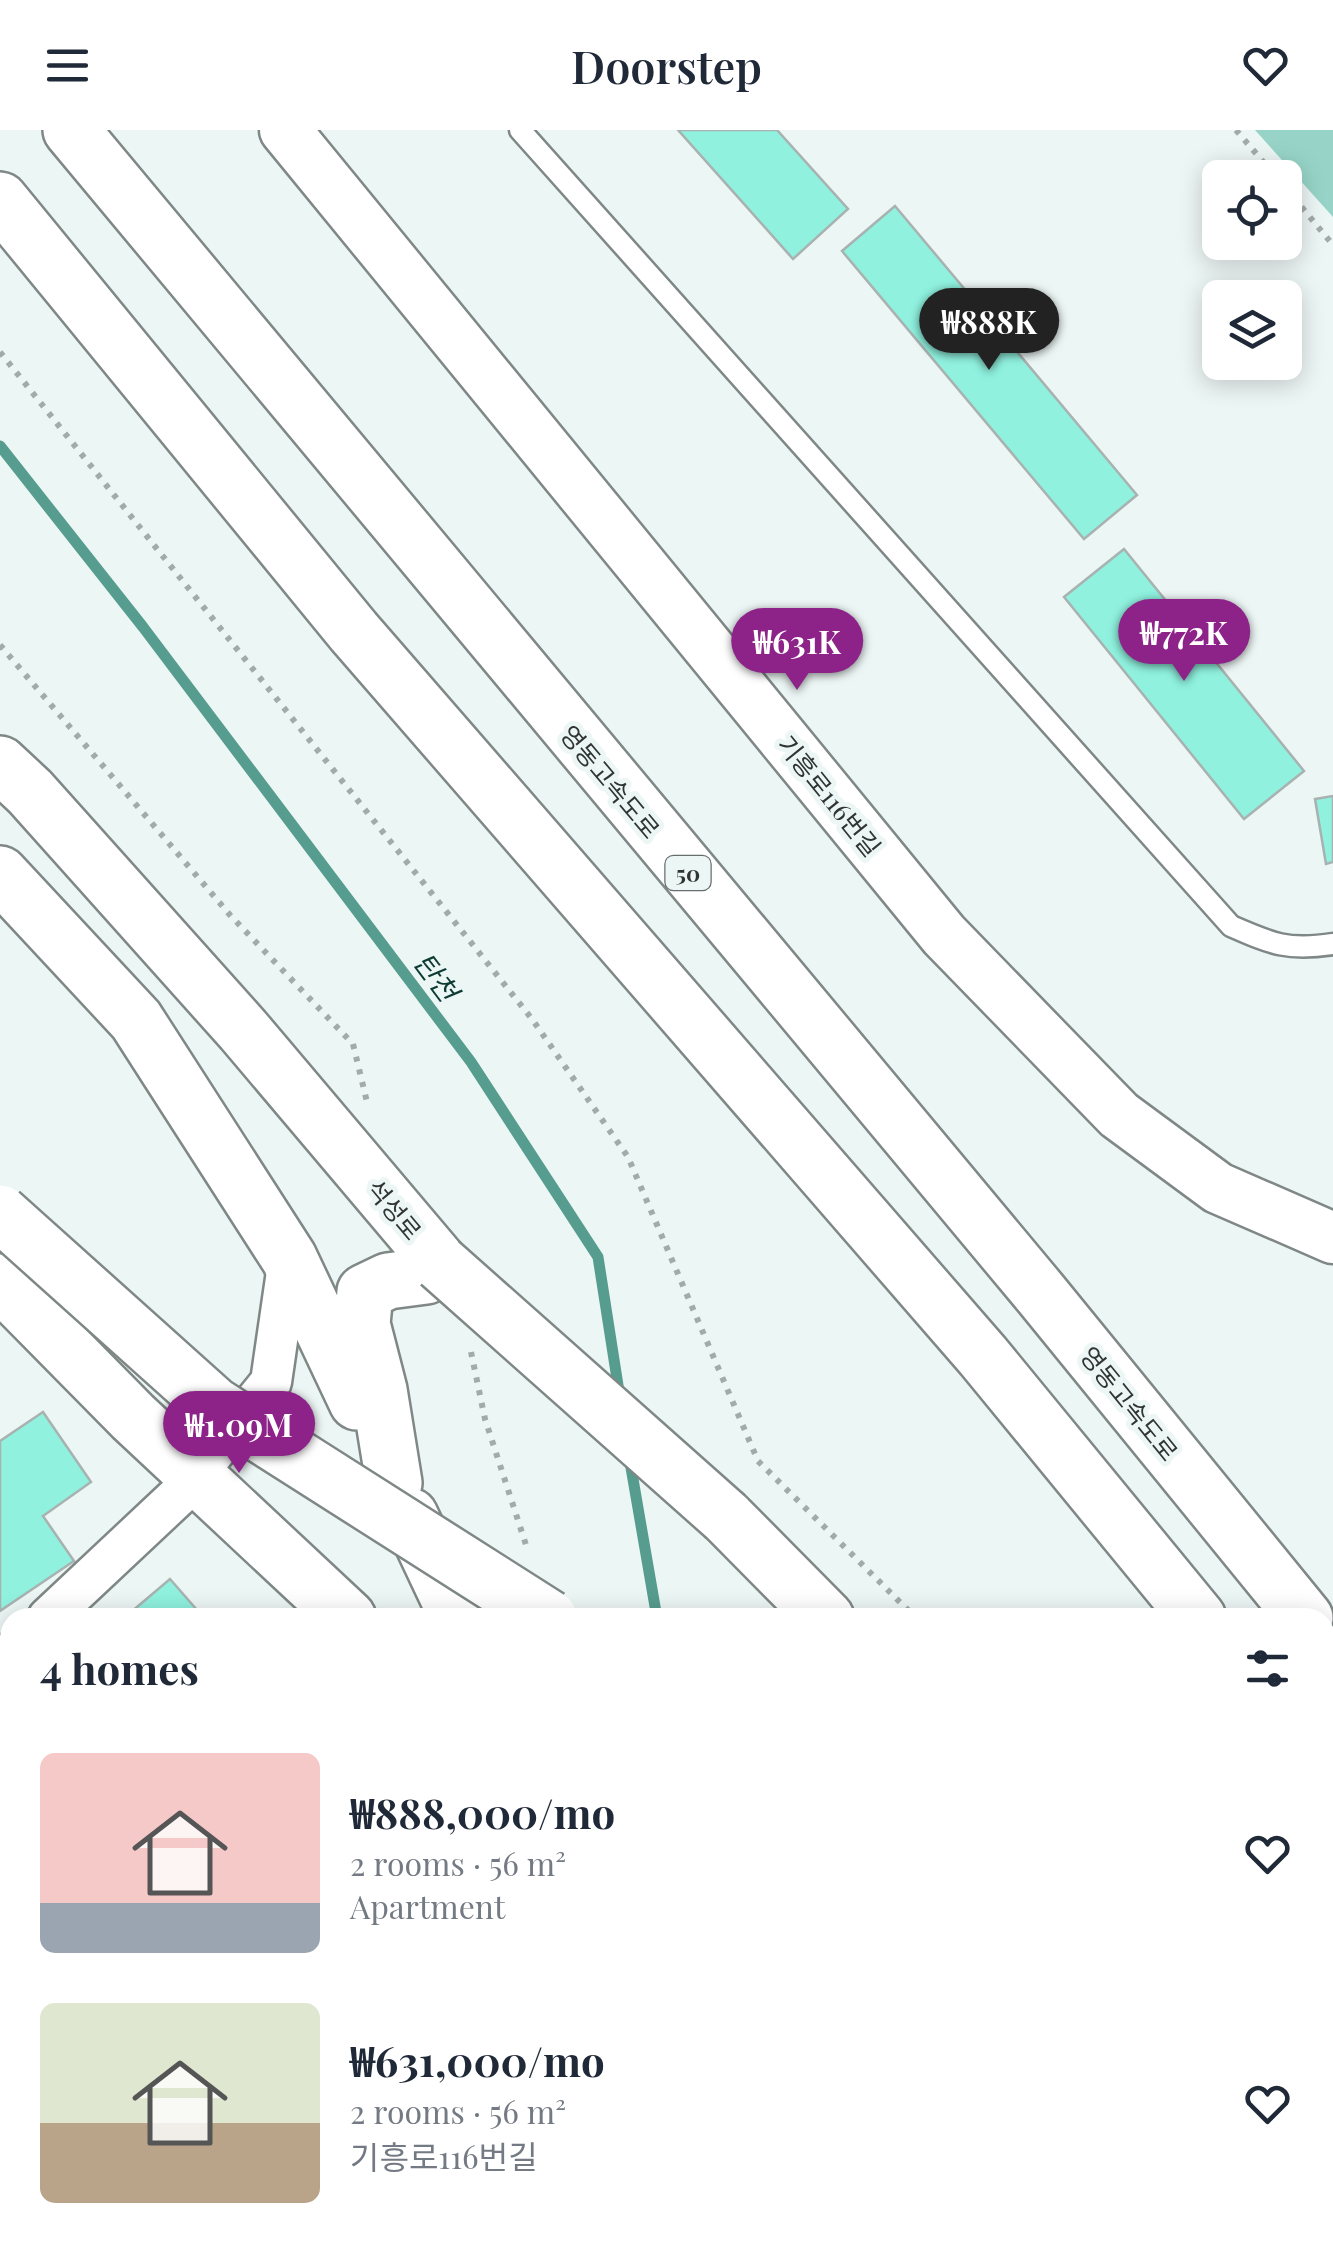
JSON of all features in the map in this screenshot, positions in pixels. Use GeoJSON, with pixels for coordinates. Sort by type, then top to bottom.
{"type":"FeatureCollection","features":[{"type":"Feature","properties":{"kind":"main road","name":"영동고속도로"},"geometry":{"type":"LineString","coordinates":[[70,130],[1041,1294],[1297,1608]]}},
{"type":"Feature","properties":{"kind":"main road"},"geometry":{"type":"LineString","coordinates":[[0,200],[354,632],[983,1356],[1190,1608]]}},
{"type":"Feature","properties":{"kind":"main road","name":"석성로"},"geometry":{"type":"LineString","coordinates":[[0,764],[243,1030],[440,1263],[726,1517],[816,1608]]}},
{"type":"Feature","properties":{"kind":"main road"},"geometry":{"type":"LineString","coordinates":[[0,874],[136,1020],[289,1258],[453,1608]]}},
{"type":"Feature","properties":{"kind":"main road"},"geometry":{"type":"LineString","coordinates":[[0,1213],[214,1404],[533,1608]]}},
{"type":"Feature","properties":{"kind":"main road"},"geometry":{"type":"LineString","coordinates":[[394,1482],[379,1390],[362,1324],[365,1292],[388,1281],[426,1276],[440,1263]]}},
{"type":"Feature","properties":{"kind":"main road"},"geometry":{"type":"LineString","coordinates":[[0,1282],[133,1416],[337,1608]]}},
{"type":"Feature","properties":{"kind":"street","name":"기흥로116번길"},"geometry":{"type":"LineString","coordinates":[[285,130],[944,935],[1119,1115],[1218,1188],[1333,1238]]}},
{"type":"Feature","properties":{"kind":"street"},"geometry":{"type":"LineString","coordinates":[[59,1608],[179,1496],[271,1382],[289,1258]]}},
{"type":"Feature","properties":{"kind":"lane"},"geometry":{"type":"LineString","coordinates":[[520,130],[1231,926],[1272,944],[1301,949],[1333,944]]}},
{"type":"Feature","properties":{"kind":"path"},"geometry":{"type":"LineString","coordinates":[[1236,130],[1262,160]]}},
{"type":"Feature","properties":{"kind":"path"},"geometry":{"type":"LineString","coordinates":[[1302,208],[1333,245]]}},
{"type":"Feature","properties":{"kind":"path"},"geometry":{"type":"LineString","coordinates":[[0,352],[532,1018],[628,1156],[758,1462],[906,1608]]}},
{"type":"Feature","properties":{"kind":"shaded area"},"geometry":{"type":"Polygon","coordinates":[[[1255,130],[1333,130],[1333,217],[1302,182],[1302,160],[1282,160],[1255,130]]]}},
{"type":"Feature","properties":{"kind":"building"},"geometry":{"type":"Polygon","coordinates":[[[678,130],[777,130],[848,209],[793,259],[678,130]]]}},
{"type":"Feature","properties":{"kind":"building"},"geometry":{"type":"Polygon","coordinates":[[[895,206],[1137,495],[1084,539],[842,251],[895,206]]]}},
{"type":"Feature","properties":{"kind":"building"},"geometry":{"type":"Polygon","coordinates":[[[1124,549],[1304,771],[1244,819],[1064,597],[1124,549]]]}},
{"type":"Feature","properties":{"kind":"building"},"geometry":{"type":"Polygon","coordinates":[[[1333,796],[1333,862],[1326,864],[1315,799],[1333,796]]]}},
{"type":"Feature","properties":{"kind":"building"},"geometry":{"type":"Polygon","coordinates":[[[43,1412],[91,1482],[43,1516],[74,1561],[4,1608],[0,1608],[0,1441],[43,1412]]]}},
{"type":"Feature","properties":{"kind":"building"},"geometry":{"type":"Polygon","coordinates":[[[170,1579],[195,1608],[136,1608],[170,1579]]]}},
{"type":"Feature","properties":{"kind":"waterway","name":"탄천"},"geometry":{"type":"LineString","coordinates":[[0,446],[143,627],[471,1062],[598,1257],[620,1398]]}},
{"type":"Feature","properties":{"kind":"waterway","name":"탄천"},"geometry":{"type":"LineString","coordinates":[[629,1456],[655,1608]]}}]}
